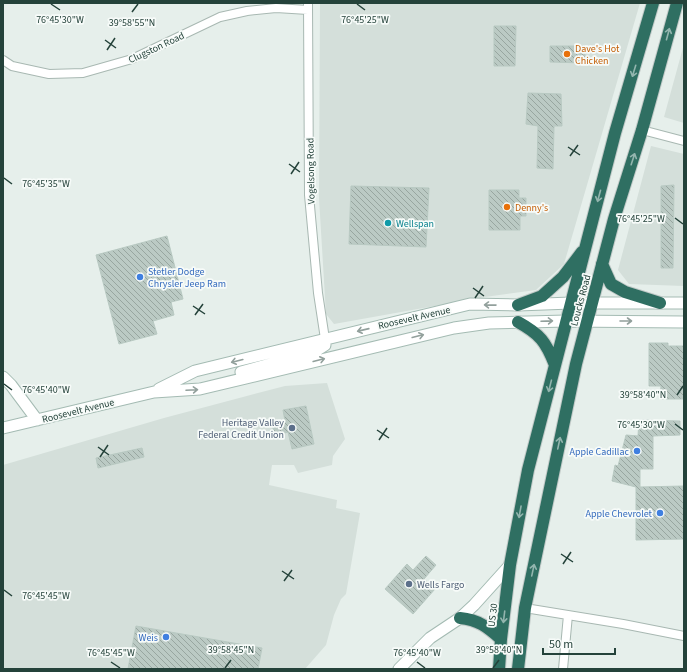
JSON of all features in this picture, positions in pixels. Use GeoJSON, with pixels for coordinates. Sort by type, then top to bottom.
{"type":"FeatureCollection","features":[{"type":"Feature","properties":{"kind":"highway","name":"Loucks Road"},"geometry":{"type":"LineString","coordinates":[[510,564],[528,470],[615,133],[653,3]]}},
{"type":"Feature","properties":{"kind":"highway","name":"Loucks Road"},"geometry":{"type":"LineString","coordinates":[[525,608],[576,364],[591,303],[614,218],[642,130],[677,3]]}},
{"type":"Feature","properties":{"kind":"highway"},"geometry":{"type":"LineString","coordinates":[[518,305],[542,296],[563,276],[585,248]]}},
{"type":"Feature","properties":{"kind":"highway"},"geometry":{"type":"LineString","coordinates":[[602,264],[611,284],[625,292],[660,303]]}},
{"type":"Feature","properties":{"kind":"highway"},"geometry":{"type":"LineString","coordinates":[[518,322],[532,330],[543,340],[549,349],[555,365]]}},
{"type":"Feature","properties":{"kind":"highway","name":"US 30"},"geometry":{"type":"LineString","coordinates":[[499,669],[510,564]]}},
{"type":"Feature","properties":{"kind":"highway"},"geometry":{"type":"LineString","coordinates":[[518,669],[525,608]]}},
{"type":"Feature","properties":{"kind":"highway"},"geometry":{"type":"LineString","coordinates":[[460,618],[470,619],[484,625],[501,639]]}},
{"type":"Feature","properties":{"kind":"main road","name":"Roosevelt Avenue"},"geometry":{"type":"LineString","coordinates":[[154,392],[195,371],[470,304],[518,305],[571,303],[684,303]]}},
{"type":"Feature","properties":{"kind":"main road","name":"Roosevelt Avenue"},"geometry":{"type":"LineString","coordinates":[[3,428],[154,392],[200,389],[472,324],[566,321],[684,322]]}},
{"type":"Feature","properties":{"kind":"main road"},"geometry":{"type":"LineString","coordinates":[[218,385],[237,373],[314,352],[325,345],[325,339]]}},
{"type":"Feature","properties":{"kind":"main road"},"geometry":{"type":"LineString","coordinates":[[3,377],[11,385],[37,420]]}},
{"type":"Feature","properties":{"kind":"main road"},"geometry":{"type":"LineString","coordinates":[[399,669],[430,638],[460,618],[474,605],[510,564]]}},
{"type":"Feature","properties":{"kind":"street","name":"Clugston Road"},"geometry":{"type":"LineString","coordinates":[[3,60],[12,66],[49,74],[83,73],[132,59],[220,17],[247,10],[308,7]]}},
{"type":"Feature","properties":{"kind":"street","name":"Vogelsong Road"},"geometry":{"type":"LineString","coordinates":[[308,7],[309,195],[318,293],[325,339]]}},
{"type":"Feature","properties":{"kind":"street"},"geometry":{"type":"LineString","coordinates":[[642,130],[684,142]]}},
{"type":"Feature","properties":{"kind":"street"},"geometry":{"type":"LineString","coordinates":[[525,608],[623,624],[684,636]]}},
{"type":"Feature","properties":{"kind":"street"},"geometry":{"type":"LineString","coordinates":[[563,669],[568,615]]}},
{"type":"Feature","properties":{"kind":"shaded area"},"geometry":{"type":"Polygon","coordinates":[[[320,3],[640,3],[564,264],[536,290],[485,297],[334,324],[326,314],[319,198],[320,3]]]}},
{"type":"Feature","properties":{"kind":"shaded area"},"geometry":{"type":"Polygon","coordinates":[[[684,44],[684,123],[664,117],[684,44]]]}},
{"type":"Feature","properties":{"kind":"shaded area"},"geometry":{"type":"Polygon","coordinates":[[[651,146],[684,154],[684,286],[629,284],[618,270],[651,146]]]}},
{"type":"Feature","properties":{"kind":"shaded area"},"geometry":{"type":"Polygon","coordinates":[[[327,383],[345,439],[333,456],[332,465],[298,473],[294,465],[272,465],[269,485],[337,500],[336,508],[360,513],[346,594],[341,599],[334,615],[326,645],[305,669],[3,669],[3,465],[164,418],[285,386],[327,383]]]}},
{"type":"Feature","properties":{"kind":"building"},"geometry":{"type":"Polygon","coordinates":[[[494,26],[516,26],[515,66],[494,66],[494,26]]]}},
{"type":"Feature","properties":{"kind":"building","name":"Dave's Hot Chicken"},"geometry":{"type":"Polygon","coordinates":[[[550,46],[585,46],[585,63],[550,62],[550,46]]]}},
{"type":"Feature","properties":{"kind":"building"},"geometry":{"type":"Polygon","coordinates":[[[528,93],[561,94],[562,126],[554,126],[553,169],[537,168],[538,126],[526,124],[528,93]]]}},
{"type":"Feature","properties":{"kind":"building"},"geometry":{"type":"Polygon","coordinates":[[[674,185],[673,268],[661,268],[661,186],[674,185]]]}},
{"type":"Feature","properties":{"kind":"building","name":"Wellspan"},"geometry":{"type":"Polygon","coordinates":[[[351,186],[429,188],[426,247],[349,244],[351,186]]]}},
{"type":"Feature","properties":{"kind":"building","name":"Denny's"},"geometry":{"type":"Polygon","coordinates":[[[489,190],[519,190],[519,198],[526,198],[526,216],[520,216],[520,230],[489,230],[489,190]]]}},
{"type":"Feature","properties":{"kind":"building","name":"Stetler Dodge Chrysler Jeep Ram"},"geometry":{"type":"Polygon","coordinates":[[[167,236],[183,299],[171,302],[174,315],[153,321],[157,334],[119,344],[96,255],[167,236]]]}},
{"type":"Feature","properties":{"kind":"building"},"geometry":{"type":"Polygon","coordinates":[[[649,343],[668,343],[668,346],[684,346],[684,399],[660,399],[661,386],[649,386],[649,343]]]}},
{"type":"Feature","properties":{"kind":"building","name":"Heritage Valley Federal Credit Union"},"geometry":{"type":"Polygon","coordinates":[[[306,406],[314,444],[292,449],[288,432],[275,436],[272,424],[285,421],[283,410],[306,406]]]}},
{"type":"Feature","properties":{"kind":"building"},"geometry":{"type":"Polygon","coordinates":[[[639,420],[680,421],[680,435],[653,436],[653,469],[640,469],[640,487],[684,486],[684,539],[636,540],[636,487],[612,481],[615,465],[618,466],[626,435],[638,436],[639,420]]]}},
{"type":"Feature","properties":{"kind":"building"},"geometry":{"type":"Polygon","coordinates":[[[142,448],[144,457],[98,468],[96,458],[142,448]]]}},
{"type":"Feature","properties":{"kind":"building","name":"Wells Fargo"},"geometry":{"type":"Polygon","coordinates":[[[426,556],[436,565],[424,579],[435,589],[413,614],[385,589],[407,564],[413,570],[426,556]]]}},
{"type":"Feature","properties":{"kind":"building","name":"Weis"},"geometry":{"type":"Polygon","coordinates":[[[136,626],[262,648],[258,669],[128,669],[136,626]]]}},
{"type":"Feature","properties":{"kind":"place","name":"Dave's Hot Chicken"},"geometry":{"type":"Point","coordinates":[567,54]}},
{"type":"Feature","properties":{"kind":"place","name":"Denny's"},"geometry":{"type":"Point","coordinates":[507,207]}},
{"type":"Feature","properties":{"kind":"place","name":"Wellspan"},"geometry":{"type":"Point","coordinates":[388,223]}},
{"type":"Feature","properties":{"kind":"place","name":"Stetler Dodge Chrysler Jeep Ram"},"geometry":{"type":"Point","coordinates":[140,277]}},
{"type":"Feature","properties":{"kind":"place","name":"Heritage Valley Federal Credit Union"},"geometry":{"type":"Point","coordinates":[292,428]}},
{"type":"Feature","properties":{"kind":"place","name":"Apple Cadillac"},"geometry":{"type":"Point","coordinates":[637,451]}},
{"type":"Feature","properties":{"kind":"place","name":"Apple Chevrolet"},"geometry":{"type":"Point","coordinates":[660,513]}},
{"type":"Feature","properties":{"kind":"place","name":"Wells Fargo"},"geometry":{"type":"Point","coordinates":[409,584]}},
{"type":"Feature","properties":{"kind":"place","name":"Weis"},"geometry":{"type":"Point","coordinates":[166,637]}}]}
